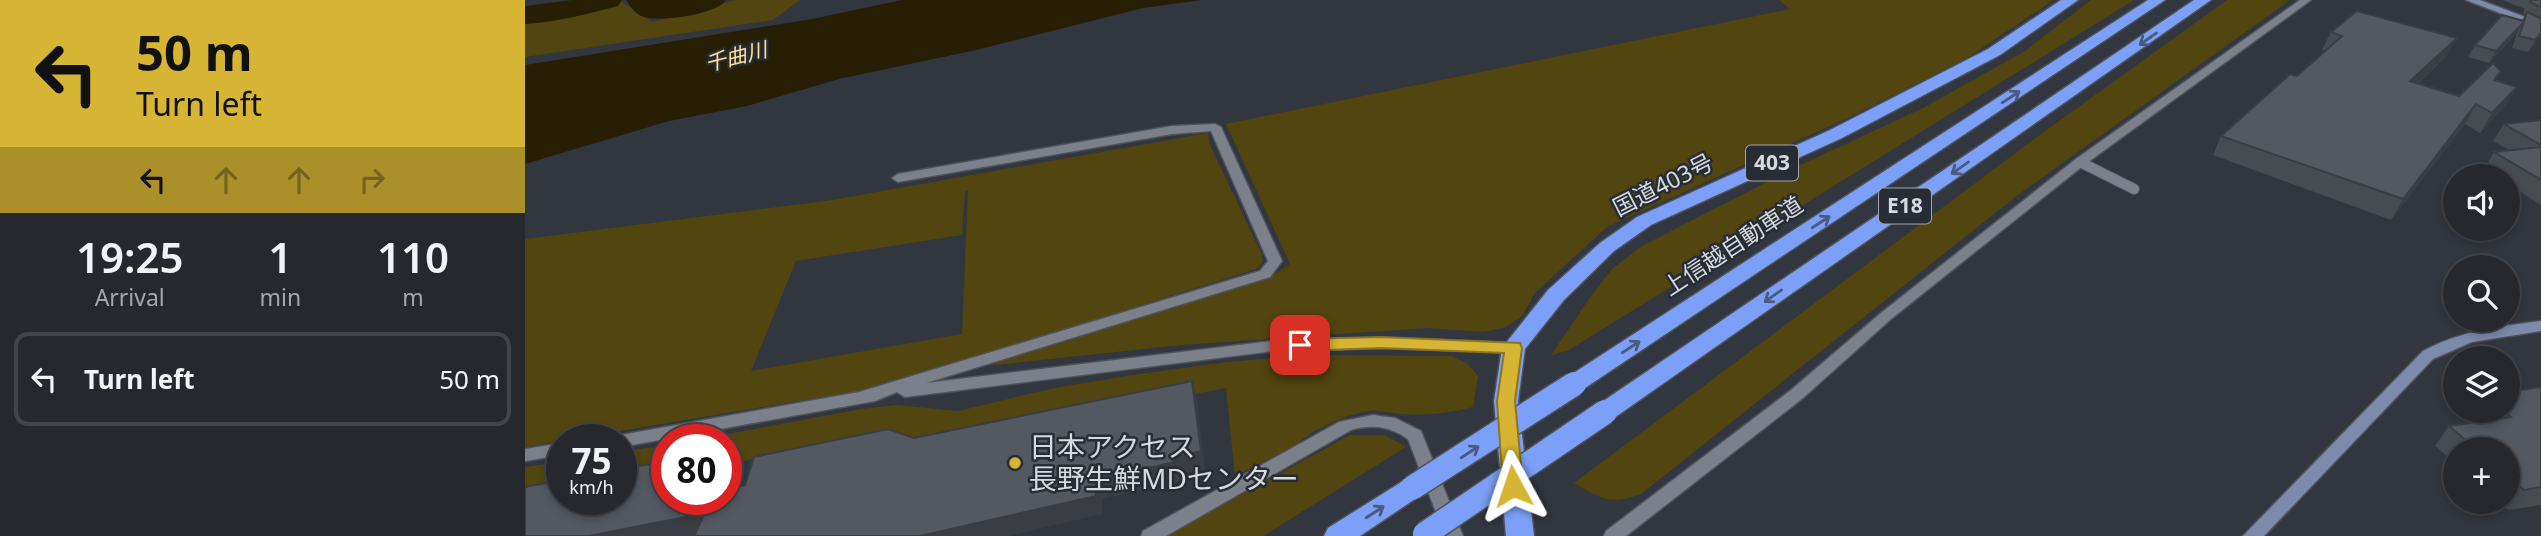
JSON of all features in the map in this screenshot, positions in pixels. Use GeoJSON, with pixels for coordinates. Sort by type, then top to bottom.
{"type":"FeatureCollection","features":[{"type":"Feature","properties":{"kind":"highway","name":"国道403号"},"geometry":{"type":"LineString","coordinates":[[1520,536],[1506,401],[1514,348],[1556,295],[1607,247],[1644,221],[1836,134],[1994,52],[2071,0]]}},
{"type":"Feature","properties":{"kind":"highway","name":"上信越自動車道"},"geometry":{"type":"LineString","coordinates":[[1338,536],[2158,0]]}},
{"type":"Feature","properties":{"kind":"highway","name":"E18"},"geometry":{"type":"LineString","coordinates":[[1424,535],[2204,0]]}},
{"type":"Feature","properties":{"kind":"street"},"geometry":{"type":"LineString","coordinates":[[1613,536],[1797,394],[1887,316],[2080,162],[2306,0]]}},
{"type":"Feature","properties":{"kind":"street"},"geometry":{"type":"LineString","coordinates":[[2471,0],[2541,26]]}},
{"type":"Feature","properties":{"kind":"street"},"geometry":{"type":"LineString","coordinates":[[865,396],[1265,274],[1275,261],[1215,127],[1172,130],[898,178]]}},
{"type":"Feature","properties":{"kind":"street"},"geometry":{"type":"LineString","coordinates":[[2252,536],[2428,355],[2445,345],[2468,337],[2541,326]]}},
{"type":"Feature","properties":{"kind":"street"},"geometry":{"type":"LineString","coordinates":[[637,438],[865,396],[1273,346],[1381,342],[1514,348]]}},
{"type":"Feature","properties":{"kind":"street"},"geometry":{"type":"LineString","coordinates":[[1150,536],[1345,426],[1367,419],[1401,425],[1415,435],[1454,536]]}},
{"type":"Feature","properties":{"kind":"street"},"geometry":{"type":"LineString","coordinates":[[525,455],[546,452]]}},
{"type":"Feature","properties":{"kind":"lane"},"geometry":{"type":"LineString","coordinates":[[2080,162],[2134,189]]}},
{"type":"Feature","properties":{"kind":"shaded area"},"geometry":{"type":"Polygon","coordinates":[[[736,0],[800,0],[773,20],[525,57],[525,20],[622,2],[652,22],[736,0]]]}},
{"type":"Feature","properties":{"kind":"shaded area"},"geometry":{"type":"Polygon","coordinates":[[[1779,0],[2054,0],[1967,58],[1852,116],[1607,227],[1535,293],[1522,316],[1506,327],[1484,332],[1427,328],[1181,345],[996,365],[996,360],[1003,356],[1265,280],[1290,264],[1226,124],[1790,9],[1779,0]]]}},
{"type":"Feature","properties":{"kind":"shaded area"},"geometry":{"type":"Polygon","coordinates":[[[2091,0],[2134,0],[1569,350],[1551,355],[1612,269],[1642,246],[1796,167],[1923,108],[2025,51],[2091,0]]]}},
{"type":"Feature","properties":{"kind":"shaded area"},"geometry":{"type":"Polygon","coordinates":[[[2227,0],[2290,0],[2018,195],[1641,494],[1621,499],[1606,499],[1574,483],[2041,134],[2227,0]]]}},
{"type":"Feature","properties":{"kind":"shaded area"},"geometry":{"type":"Polygon","coordinates":[[[1208,133],[1210,145],[1263,262],[1256,269],[882,387],[637,428],[637,424],[546,424],[546,443],[525,447],[525,239],[826,201],[1208,133]],[[965,190],[962,235],[796,261],[751,371],[962,334],[968,190],[965,190]]]}},
{"type":"Feature","properties":{"kind":"shaded area"},"geometry":{"type":"Polygon","coordinates":[[[1309,355],[1452,356],[1468,364],[1478,376],[1473,407],[1411,415],[1382,411],[1362,412],[1320,428],[1297,445],[1235,476],[1226,388],[950,442],[881,435],[742,461],[742,431],[897,405],[958,411],[1054,388],[1227,362],[1309,355]]]}},
{"type":"Feature","properties":{"kind":"shaded area"},"geometry":{"type":"Polygon","coordinates":[[[1350,435],[1385,435],[1406,447],[1263,536],[1166,536],[1350,435]]]}},
{"type":"Feature","properties":{"kind":"shaded area"},"geometry":{"type":"Polygon","coordinates":[[[651,447],[651,478],[637,480],[637,450],[651,447]]]}},
{"type":"Feature","properties":{"kind":"shaded area"},"geometry":{"type":"Polygon","coordinates":[[[546,464],[546,497],[525,501],[525,467],[546,464]]]}},
{"type":"Feature","properties":{"kind":"water","name":"千曲川"},"geometry":{"type":"Polygon","coordinates":[[[902,0],[1202,0],[1143,8],[976,50],[839,79],[747,106],[669,121],[525,164],[525,65],[812,19],[902,0]]]}},
{"type":"Feature","properties":{"kind":"building"},"geometry":{"type":"Polygon","coordinates":[[[2541,0],[2541,7],[2530,2],[2541,0]]]}},
{"type":"Feature","properties":{"kind":"building"},"geometry":{"type":"Polygon","coordinates":[[[2357,11],[2457,38],[2410,81],[2459,96],[2493,63],[2501,71],[2494,80],[2517,87],[2492,113],[2476,104],[2403,199],[2221,136],[2290,74],[2297,76],[2342,36],[2331,32],[2357,11]]]}},
{"type":"Feature","properties":{"kind":"building"},"geometry":{"type":"Polygon","coordinates":[[[2527,12],[2541,18],[2541,33],[2535,40],[2519,36],[2524,22],[2496,51],[2475,45],[2502,15],[2524,21],[2527,12]]]}},
{"type":"Feature","properties":{"kind":"building"},"geometry":{"type":"Polygon","coordinates":[[[2541,120],[2541,145],[2504,124],[2541,120]]]}},
{"type":"Feature","properties":{"kind":"building"},"geometry":{"type":"Polygon","coordinates":[[[2541,147],[2541,180],[2520,167],[2520,164],[2514,164],[2494,152],[2541,147]]]}},
{"type":"Feature","properties":{"kind":"building","name":"日本アクセス 長野生鮮MDセンター"},"geometry":{"type":"Polygon","coordinates":[[[1192,381],[1201,451],[1171,458],[1175,462],[1095,480],[1096,496],[920,536],[694,536],[704,515],[742,515],[742,485],[745,485],[754,457],[888,429],[914,438],[1192,381]]]}},
{"type":"Feature","properties":{"kind":"building"},"geometry":{"type":"Polygon","coordinates":[[[2541,387],[2541,487],[2524,490],[2520,486],[2520,437],[2462,437],[2449,426],[2470,423],[2520,423],[2520,390],[2541,387]]]}},
{"type":"Feature","properties":{"kind":"building","name":"日本アクセス 長野生鮮MDセンター"},"geometry":{"type":"Polygon","coordinates":[[[651,464],[651,515],[695,515],[589,536],[525,536],[525,487],[546,483],[546,515],[637,515],[637,466],[651,464]]]}},
{"type":"Feature","properties":{"kind":"waterway"},"geometry":{"type":"LineString","coordinates":[[525,15],[554,13],[608,0]]}},
{"type":"Feature","properties":{"kind":"waterway"},"geometry":{"type":"LineString","coordinates":[[640,0],[649,9],[695,6],[712,0]]}},
{"type":"Feature","properties":{"kind":"place","name":"日本アクセス 長野生鮮MDセンター"},"geometry":{"type":"Point","coordinates":[1015,463]}},
{"type":"Feature","properties":{"kind":"route"},"geometry":{"type":"LineString","coordinates":[[1300,345],[1381,342],[1514,348],[1506,401],[1513,486]]}}]}
